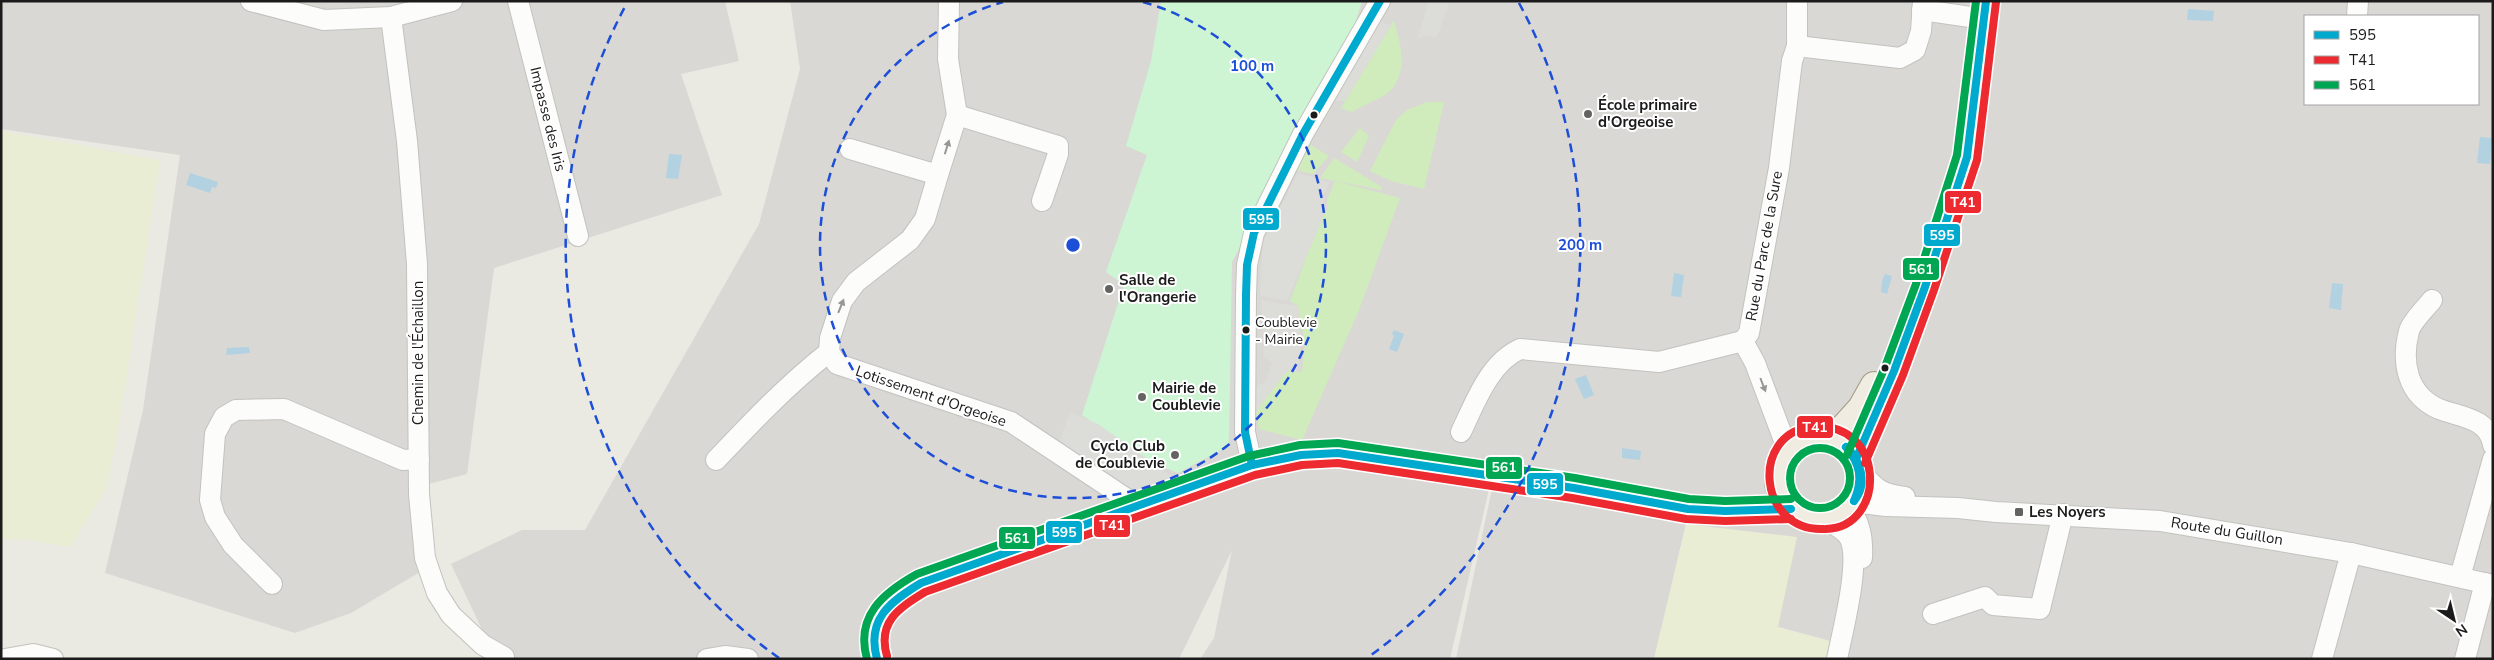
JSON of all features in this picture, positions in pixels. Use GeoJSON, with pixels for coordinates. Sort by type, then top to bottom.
{"type":"FeatureCollection","features":[{"type":"Feature","properties":{"kind":"main road"},"geometry":{"type":"LineString","coordinates":[[1859,466],[1925,287],[1967,157],[1985,10]]}},
{"type":"Feature","properties":{"kind":"main road"},"geometry":{"type":"LineString","coordinates":[[1832,438],[1861,408],[1925,287]]}},
{"type":"Feature","properties":{"kind":"main road"},"geometry":{"type":"LineString","coordinates":[[1808,438],[1832,438],[1846,446],[1859,466],[1861,483],[1852,504],[1838,515],[1824,520],[1806,518],[1791,509],[1783,499],[1779,488],[1778,475],[1781,462],[1788,451],[1808,438]]}},
{"type":"Feature","properties":{"kind":"main road"},"geometry":{"type":"LineString","coordinates":[[877,659],[874,651],[873,635],[877,622],[886,608],[900,596],[921,584],[1252,465],[1301,455],[1338,453],[1688,504],[1725,503],[1751,496],[1768,485],[1778,475]]}},
{"type":"Feature","properties":{"kind":"main road"},"geometry":{"type":"LineString","coordinates":[[1598,492],[1688,509],[1725,511],[1791,509]]}},
{"type":"Feature","properties":{"kind":"street"},"geometry":{"type":"LineString","coordinates":[[251,1],[324,20],[391,18],[452,1]]}},
{"type":"Feature","properties":{"kind":"street","name":"Impasse des Iris"},"geometry":{"type":"LineString","coordinates":[[518,1],[578,236]]}},
{"type":"Feature","properties":{"kind":"street"},"geometry":{"type":"LineString","coordinates":[[716,460],[794,380],[829,352],[830,338],[842,301],[856,282],[910,240],[924,219],[957,114],[948,59],[949,1]]}},
{"type":"Feature","properties":{"kind":"street"},"geometry":{"type":"LineString","coordinates":[[1252,465],[1245,432],[1246,265],[1254,232],[1303,134],[1380,1]]}},
{"type":"Feature","properties":{"kind":"street","name":"Rue du Parc de la Sure"},"geometry":{"type":"LineString","coordinates":[[1461,432],[1484,384],[1508,354],[1520,349],[1659,362],[1743,341],[1749,333],[1779,168],[1792,61],[1797,46],[1797,1]]}},
{"type":"Feature","properties":{"kind":"street"},"geometry":{"type":"LineString","coordinates":[[2357,15],[2358,1]]}},
{"type":"Feature","properties":{"kind":"street"},"geometry":{"type":"LineString","coordinates":[[1797,46],[1900,58],[1915,50],[1921,32],[1922,6],[1985,10]]}},
{"type":"Feature","properties":{"kind":"street","name":"Chemin de l'Échaillon"},"geometry":{"type":"LineString","coordinates":[[391,18],[407,141],[417,264],[416,383],[422,537],[430,578],[451,615],[483,645],[505,658]]}},
{"type":"Feature","properties":{"kind":"street"},"geometry":{"type":"LineString","coordinates":[[957,114],[1058,146],[1058,154],[1042,201]]}},
{"type":"Feature","properties":{"kind":"street"},"geometry":{"type":"LineString","coordinates":[[850,149],[938,175]]}},
{"type":"Feature","properties":{"kind":"street"},"geometry":{"type":"LineString","coordinates":[[2432,300],[2410,330],[2405,366],[2410,383],[2423,398],[2438,408],[2474,420],[2487,429],[2493,445]]}},
{"type":"Feature","properties":{"kind":"street"},"geometry":{"type":"LineString","coordinates":[[1743,341],[1755,363],[1788,451]]}},
{"type":"Feature","properties":{"kind":"street","name":"Lotissement d'Orgeoise"},"geometry":{"type":"LineString","coordinates":[[829,352],[837,364],[1011,422],[1126,499],[1134,507]]}},
{"type":"Feature","properties":{"kind":"street"},"geometry":{"type":"LineString","coordinates":[[272,584],[233,545],[215,517],[210,500],[215,434],[224,417],[236,410],[284,409],[403,460],[419,459]]}},
{"type":"Feature","properties":{"kind":"street"},"geometry":{"type":"LineString","coordinates":[[2460,577],[2493,459]]}},
{"type":"Feature","properties":{"kind":"street","name":"Route du Guillon"},"geometry":{"type":"LineString","coordinates":[[1859,466],[1876,490],[1888,495],[1958,508]]}},
{"type":"Feature","properties":{"kind":"street"},"geometry":{"type":"LineString","coordinates":[[1852,504],[1863,538],[1860,570],[1852,588]]}},
{"type":"Feature","properties":{"kind":"street","name":"Route du Guillon"},"geometry":{"type":"LineString","coordinates":[[1852,504],[1958,508],[1996,512],[2160,520],[2351,553],[2489,584]]}},
{"type":"Feature","properties":{"kind":"street"},"geometry":{"type":"LineString","coordinates":[[1933,614],[1985,597],[1993,606],[2040,609],[2063,514]]}},
{"type":"Feature","properties":{"kind":"street"},"geometry":{"type":"LineString","coordinates":[[1824,520],[1838,526],[1849,538],[1853,552],[1852,588],[1837,659]]}},
{"type":"Feature","properties":{"kind":"street"},"geometry":{"type":"LineString","coordinates":[[2322,659],[2351,553]]}},
{"type":"Feature","properties":{"kind":"street"},"geometry":{"type":"LineString","coordinates":[[2465,659],[2489,584]]}},
{"type":"Feature","properties":{"kind":"street"},"geometry":{"type":"LineString","coordinates":[[5,659],[33,654],[53,659]]}},
{"type":"Feature","properties":{"kind":"street"},"geometry":{"type":"LineString","coordinates":[[707,659],[725,656],[748,659]]}},
{"type":"Feature","properties":{"kind":"shaded area"},"geometry":{"type":"Polygon","coordinates":[[[1,1],[725,1],[739,61],[681,74],[722,195],[494,268],[467,474],[413,488],[420,572],[351,613],[295,633],[105,573],[143,410],[180,155],[1,129],[1,1]]]}},
{"type":"Feature","properties":{"kind":"shaded area"},"geometry":{"type":"Polygon","coordinates":[[[790,1],[2493,1],[2493,659],[1836,659],[1838,643],[1778,627],[1686,524],[1654,659],[1456,659],[1492,489],[1483,488],[1489,489],[1450,659],[1200,659],[1214,638],[1232,550],[1179,659],[496,659],[451,564],[522,530],[585,530],[759,224],[800,69],[790,1]]]}},
{"type":"Feature","properties":{"kind":"shaded area"},"geometry":{"type":"Polygon","coordinates":[[[1427,1],[1450,1],[1437,37],[1424,36],[1417,39],[1427,8],[1427,1]]]}},
{"type":"Feature","properties":{"kind":"shaded area"},"geometry":{"type":"Polygon","coordinates":[[[1378,20],[1391,26],[1345,101],[1330,100],[1378,20]]]}},
{"type":"Feature","properties":{"kind":"shaded area"},"geometry":{"type":"Polygon","coordinates":[[[1298,173],[1330,182],[1322,197],[1327,208],[1287,301],[1260,296],[1263,241],[1298,173]]]}},
{"type":"Feature","properties":{"kind":"shaded area"},"geometry":{"type":"Polygon","coordinates":[[[1261,300],[1298,306],[1301,341],[1297,372],[1286,372],[1256,411],[1257,386],[1266,381],[1272,362],[1264,358],[1261,300]]]}},
{"type":"Feature","properties":{"kind":"shaded area"},"geometry":{"type":"Polygon","coordinates":[[[1070,412],[1098,424],[1176,479],[1127,499],[1053,460],[1070,412]]]}},
{"type":"Feature","properties":{"kind":"green space"},"geometry":{"type":"Polygon","coordinates":[[[1161,1],[1362,1],[1351,37],[1232,262],[1229,446],[1178,473],[1148,461],[1082,415],[1124,285],[1106,272],[1147,155],[1126,146],[1151,61],[1161,1]]]}},
{"type":"Feature","properties":{"kind":"green space"},"geometry":{"type":"Polygon","coordinates":[[[1394,20],[1401,55],[1398,80],[1386,94],[1352,112],[1341,108],[1394,20]]]}},
{"type":"Feature","properties":{"kind":"green space"},"geometry":{"type":"Polygon","coordinates":[[[1427,102],[1444,102],[1424,189],[1391,181],[1370,171],[1396,120],[1407,110],[1427,102]]]}},
{"type":"Feature","properties":{"kind":"green space"},"geometry":{"type":"Polygon","coordinates":[[[1360,128],[1369,136],[1357,162],[1341,152],[1360,128]]]}},
{"type":"Feature","properties":{"kind":"green space"},"geometry":{"type":"Polygon","coordinates":[[[1,131],[160,160],[117,438],[105,491],[70,547],[30,540],[1,539],[1,131]]]}},
{"type":"Feature","properties":{"kind":"green space"},"geometry":{"type":"Polygon","coordinates":[[[1306,142],[1329,156],[1313,174],[1292,169],[1306,142]]]}},
{"type":"Feature","properties":{"kind":"green space"},"geometry":{"type":"Polygon","coordinates":[[[1334,158],[1382,187],[1381,190],[1320,178],[1334,158]]]}},
{"type":"Feature","properties":{"kind":"green space"},"geometry":{"type":"Polygon","coordinates":[[[1335,181],[1400,198],[1359,310],[1302,440],[1259,429],[1256,411],[1286,372],[1302,372],[1305,344],[1298,306],[1290,301],[1327,208],[1327,200],[1335,181]]]}},
{"type":"Feature","properties":{"kind":"green space"},"geometry":{"type":"Polygon","coordinates":[[[1686,524],[1797,537],[1778,627],[1829,641],[1826,659],[1654,659],[1686,524]]]}},
{"type":"Feature","properties":{"kind":"water"},"geometry":{"type":"Polygon","coordinates":[[[2188,9],[2214,11],[2213,21],[2187,20],[2188,9]]]}},
{"type":"Feature","properties":{"kind":"water"},"geometry":{"type":"Polygon","coordinates":[[[2480,137],[2492,138],[2490,164],[2477,163],[2480,137]]]}},
{"type":"Feature","properties":{"kind":"water"},"geometry":{"type":"Polygon","coordinates":[[[669,154],[682,155],[678,179],[666,178],[669,154]]]}},
{"type":"Feature","properties":{"kind":"water"},"geometry":{"type":"Polygon","coordinates":[[[190,173],[218,182],[216,188],[212,187],[210,193],[186,185],[190,173]]]}},
{"type":"Feature","properties":{"kind":"water"},"geometry":{"type":"Polygon","coordinates":[[[1674,273],[1684,275],[1681,297],[1671,296],[1674,273]]]}},
{"type":"Feature","properties":{"kind":"water"},"geometry":{"type":"Polygon","coordinates":[[[1885,274],[1892,276],[1887,294],[1881,292],[1885,274]]]}},
{"type":"Feature","properties":{"kind":"water"},"geometry":{"type":"Polygon","coordinates":[[[2332,283],[2343,284],[2341,310],[2329,308],[2332,283]]]}},
{"type":"Feature","properties":{"kind":"water"},"geometry":{"type":"Polygon","coordinates":[[[1394,330],[1404,334],[1397,352],[1389,349],[1394,336],[1392,334],[1394,330]]]}},
{"type":"Feature","properties":{"kind":"water"},"geometry":{"type":"Polygon","coordinates":[[[249,347],[250,353],[226,355],[227,348],[249,347]]]}},
{"type":"Feature","properties":{"kind":"water"},"geometry":{"type":"Polygon","coordinates":[[[1586,375],[1594,395],[1584,399],[1575,379],[1586,375]]]}},
{"type":"Feature","properties":{"kind":"water"},"geometry":{"type":"Polygon","coordinates":[[[1622,448],[1641,451],[1640,460],[1622,458],[1622,448]]]}},
{"type":"Feature","properties":{"kind":"transit line","name":"595"},"geometry":{"type":"LineString","coordinates":[[1252,465],[1245,432],[1246,295],[1247,265],[1254,233],[1303,134],[1380,1]]}},
{"type":"Feature","properties":{"kind":"transit line","name":"561"},"geometry":{"type":"LineString","coordinates":[[1847,455],[1885,367],[1916,284],[1957,155],[1976,1]]}},
{"type":"Feature","properties":{"kind":"transit line","name":"595"},"geometry":{"type":"LineString","coordinates":[[1856,459],[1894,371],[1925,287],[1967,157],[1986,1]]}},
{"type":"Feature","properties":{"kind":"transit line","name":"T41"},"geometry":{"type":"LineString","coordinates":[[1865,463],[1903,375],[1934,290],[1977,160],[1996,2]]}},
{"type":"Feature","properties":{"kind":"transit line","name":"T41"},"geometry":{"type":"LineString","coordinates":[[1823,529],[1801,525],[1785,515],[1775,499],[1770,481],[1771,463],[1778,446],[1791,433],[1811,427],[1836,429],[1854,439],[1865,455],[1870,474],[1868,494],[1860,511],[1846,524],[1826,529]]}},
{"type":"Feature","properties":{"kind":"transit line","name":"561"},"geometry":{"type":"LineString","coordinates":[[867,659],[864,644],[865,630],[869,618],[883,598],[893,589],[917,574],[1249,456],[1300,445],[1338,443],[1575,478],[1689,499],[1725,501],[1791,499]]}},
{"type":"Feature","properties":{"kind":"transit line","name":"595"},"geometry":{"type":"LineString","coordinates":[[1846,447],[1856,459],[1861,472],[1861,487],[1854,501]]}},
{"type":"Feature","properties":{"kind":"transit line","name":"595"},"geometry":{"type":"LineString","coordinates":[[1846,447],[1855,460],[1859,473],[1859,486],[1854,501]]}},
{"type":"Feature","properties":{"kind":"transit line","name":"561"},"geometry":{"type":"LineString","coordinates":[[1814,448],[1826,448],[1842,456],[1848,466],[1850,478],[1848,490],[1842,500],[1826,508],[1814,508],[1798,500],[1790,484],[1790,472],[1798,456],[1814,448]]}},
{"type":"Feature","properties":{"kind":"transit line","name":"595"},"geometry":{"type":"LineString","coordinates":[[877,659],[874,645],[875,633],[883,613],[899,597],[921,583],[1252,465],[1301,455],[1338,453],[1574,488],[1688,509],[1725,511],[1791,509]]}},
{"type":"Feature","properties":{"kind":"transit line","name":"T41"},"geometry":{"type":"LineString","coordinates":[[887,656],[885,634],[892,617],[925,592],[1255,475],[1302,465],[1338,463],[1572,498],[1686,519],[1725,521],[1791,519]]}},
{"type":"Feature","properties":{"kind":"place","name":"École primaire d'Orgeoise"},"geometry":{"type":"Point","coordinates":[1588,114]}},
{"type":"Feature","properties":{"kind":"place","name":"Salle de l'Orangerie"},"geometry":{"type":"Point","coordinates":[1109,289]}},
{"type":"Feature","properties":{"kind":"place","name":"Coublevie - Mairie"},"geometry":{"type":"Point","coordinates":[1246,330]}},
{"type":"Feature","properties":{"kind":"place","name":"Mairie de Coublevie"},"geometry":{"type":"Point","coordinates":[1142,397]}},
{"type":"Feature","properties":{"kind":"place","name":"Cyclo Club de Coublevie"},"geometry":{"type":"Point","coordinates":[1175,455]}},
{"type":"Feature","properties":{"kind":"place","name":"Les Noyers"},"geometry":{"type":"Point","coordinates":[2019,512]}}]}
